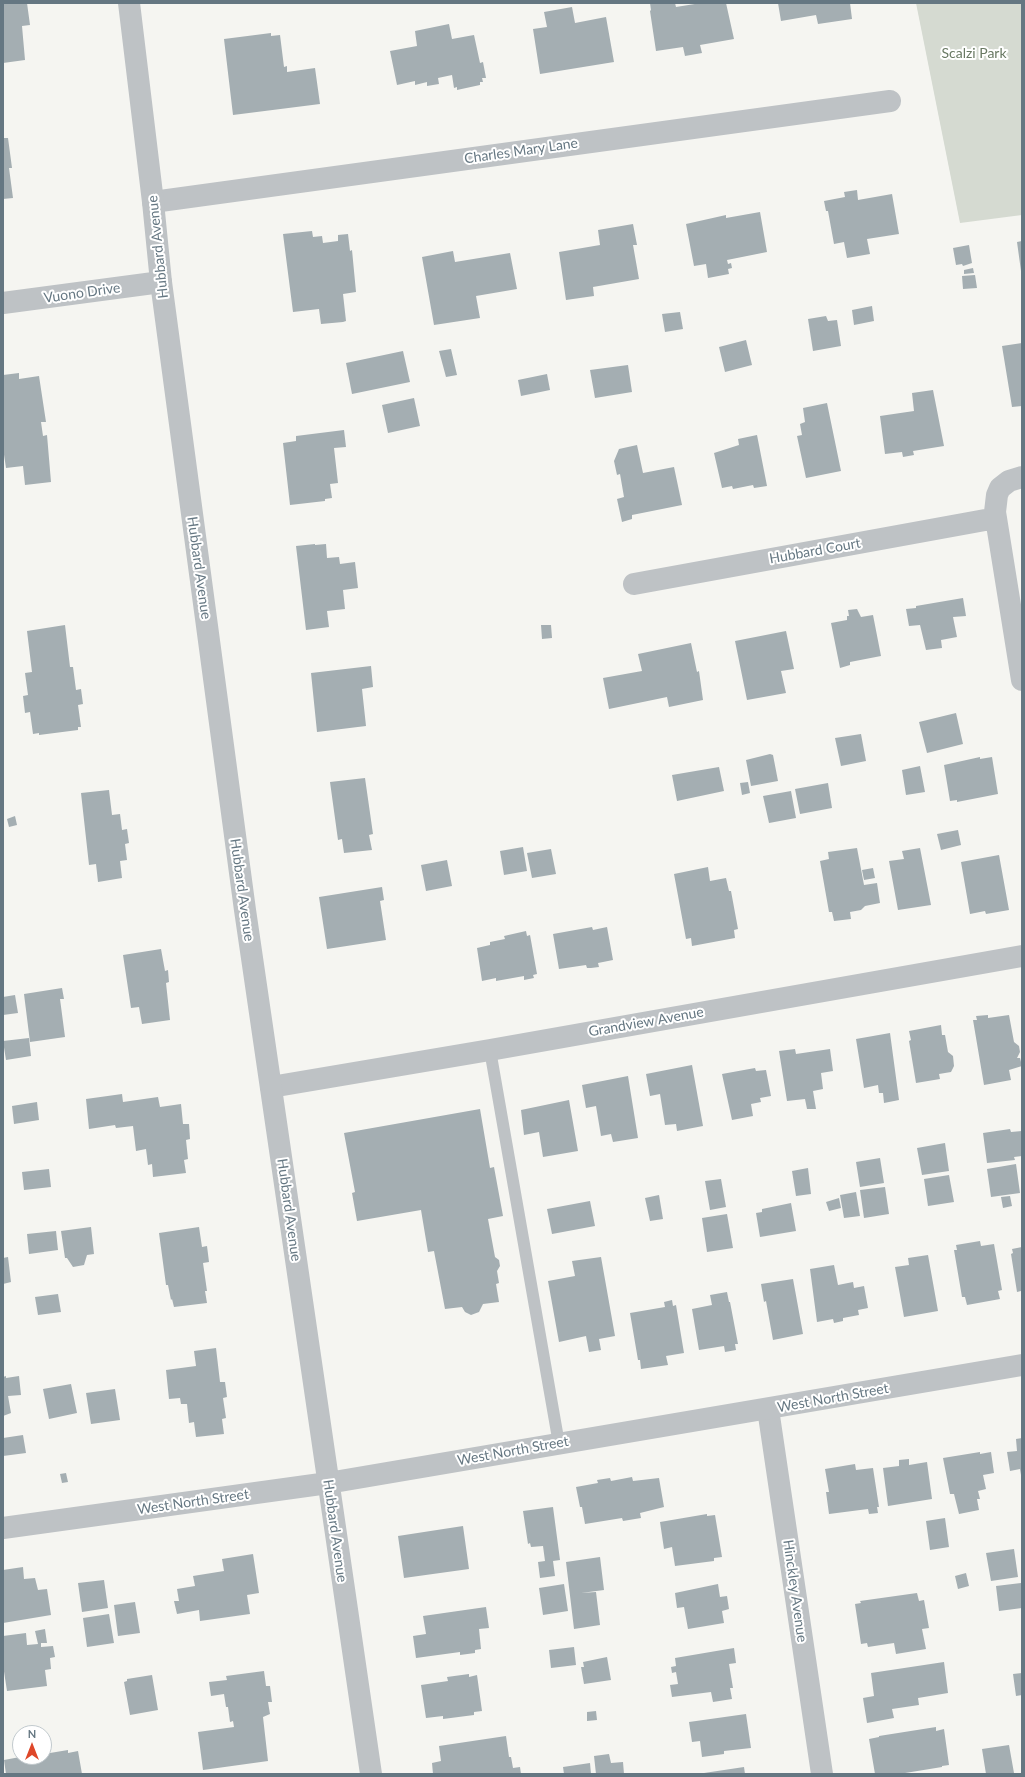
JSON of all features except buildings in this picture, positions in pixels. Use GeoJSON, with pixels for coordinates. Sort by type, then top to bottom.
{"type":"FeatureCollection","features":[{"type":"Feature","properties":{"kind":"street","name":"Hubbard Avenue"},"geometry":{"type":"LineString","coordinates":[[129,3],[161,282],[244,902],[371,1774]]}},
{"type":"Feature","properties":{"kind":"street","name":"Charles Mary Lane"},"geometry":{"type":"LineString","coordinates":[[153,202],[890,101]]}},
{"type":"Feature","properties":{"kind":"street","name":"Vuono Drive"},"geometry":{"type":"LineString","coordinates":[[3,303],[161,282]]}},
{"type":"Feature","properties":{"kind":"street"},"geometry":{"type":"LineString","coordinates":[[1022,477],[1008,481],[1000,488],[995,504],[1022,680]]}},
{"type":"Feature","properties":{"kind":"street","name":"Hubbard Court"},"geometry":{"type":"LineString","coordinates":[[634,584],[996,518]]}},
{"type":"Feature","properties":{"kind":"street","name":"Grandview Avenue"},"geometry":{"type":"LineString","coordinates":[[270,1087],[490,1050],[1022,956]]}},
{"type":"Feature","properties":{"kind":"street","name":"West North Street"},"geometry":{"type":"LineString","coordinates":[[3,1528],[328,1483],[1022,1365]]}},
{"type":"Feature","properties":{"kind":"street","name":"Hinckley Avenue"},"geometry":{"type":"LineString","coordinates":[[768,1409],[822,1774]]}},
{"type":"Feature","properties":{"kind":"lane"},"geometry":{"type":"LineString","coordinates":[[490,1050],[559,1444]]}},
{"type":"Feature","properties":{"kind":"green space","name":"Scalzi Park"},"geometry":{"type":"Polygon","coordinates":[[[916,3],[1022,3],[1022,215],[960,223],[916,3]]]}}]}
